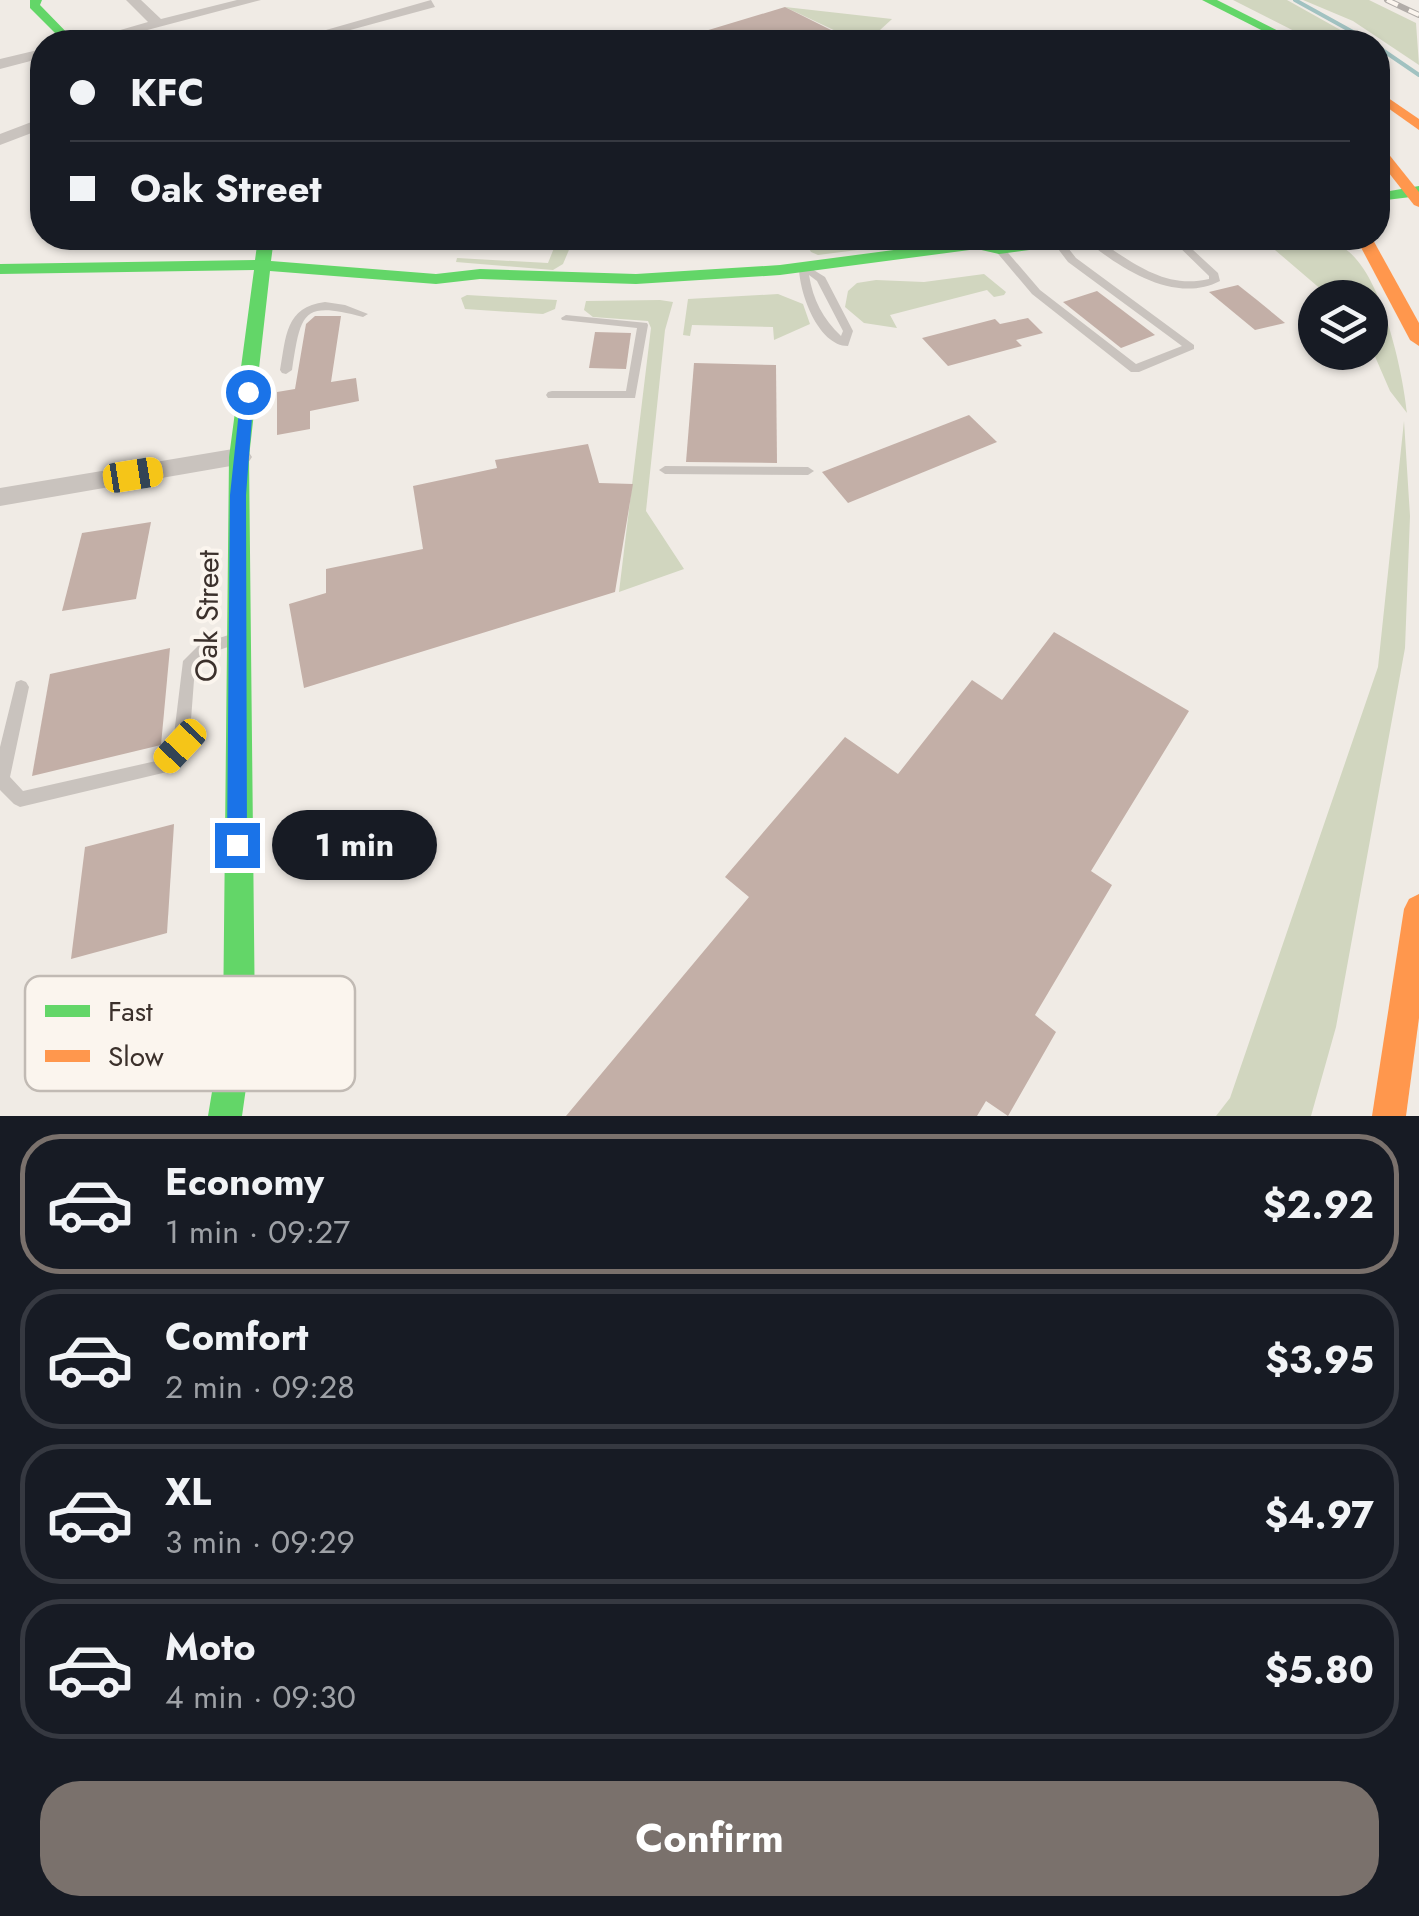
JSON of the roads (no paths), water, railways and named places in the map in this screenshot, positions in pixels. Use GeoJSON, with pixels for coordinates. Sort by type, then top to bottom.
{"type":"FeatureCollection","features":[{"type":"Feature","properties":{"kind":"main road"},"geometry":{"type":"LineString","coordinates":[[36,0],[34,6],[58,30]]}},
{"type":"Feature","properties":{"kind":"main road"},"geometry":{"type":"LineString","coordinates":[[1196,2],[1232,30]]}},
{"type":"Feature","properties":{"kind":"main road"},"geometry":{"type":"LineString","coordinates":[[1196,2],[1245,30]]}},
{"type":"Feature","properties":{"kind":"main road"},"geometry":{"type":"LineString","coordinates":[[1196,2],[1265,30]]}},
{"type":"Feature","properties":{"kind":"main road"},"geometry":{"type":"LineString","coordinates":[[1390,103],[1419,126]]}},
{"type":"Feature","properties":{"kind":"main road"},"geometry":{"type":"LineString","coordinates":[[1390,146],[1408,170],[1419,202]]}},
{"type":"Feature","properties":{"kind":"main road"},"geometry":{"type":"LineString","coordinates":[[1390,196],[1419,192]]}},
{"type":"Feature","properties":{"kind":"main road","name":"Oak Street"},"geometry":{"type":"LineString","coordinates":[[238,976],[236,638],[240,457],[265,250]]}},
{"type":"Feature","properties":{"kind":"main road"},"geometry":{"type":"LineString","coordinates":[[0,269],[263,267],[436,279],[474,288],[604,293],[809,276],[946,250]]}},
{"type":"Feature","properties":{"kind":"main road"},"geometry":{"type":"LineString","coordinates":[[1372,250],[1419,340]]}},
{"type":"Feature","properties":{"kind":"main road"},"geometry":{"type":"LineString","coordinates":[[1392,1116],[1419,909]]}},
{"type":"Feature","properties":{"kind":"main road"},"geometry":{"type":"LineString","coordinates":[[1392,1116],[1419,991]]}},
{"type":"Feature","properties":{"kind":"main road","name":"Oak Street"},"geometry":{"type":"LineString","coordinates":[[225,1116],[229,1091]]}},
{"type":"Feature","properties":{"kind":"street"},"geometry":{"type":"LineString","coordinates":[[133,0],[158,24]]}},
{"type":"Feature","properties":{"kind":"street"},"geometry":{"type":"LineString","coordinates":[[134,30],[254,0]]}},
{"type":"Feature","properties":{"kind":"street"},"geometry":{"type":"LineString","coordinates":[[335,30],[430,4]]}},
{"type":"Feature","properties":{"kind":"street"},"geometry":{"type":"LineString","coordinates":[[0,64],[30,57]]}},
{"type":"Feature","properties":{"kind":"street"},"geometry":{"type":"LineString","coordinates":[[0,140],[30,128]]}},
{"type":"Feature","properties":{"kind":"street"},"geometry":{"type":"LineString","coordinates":[[0,497],[240,457]]}},
{"type":"Feature","properties":{"kind":"lane"},"geometry":{"type":"LineString","coordinates":[[1000,250],[1036,292],[1135,369],[1190,347],[1091,275],[1066,250]]}},
{"type":"Feature","properties":{"kind":"lane"},"geometry":{"type":"LineString","coordinates":[[1105,250],[1169,288],[1214,282],[1214,275],[1187,250]]}},
{"type":"Feature","properties":{"kind":"lane"},"geometry":{"type":"LineString","coordinates":[[809,276],[848,332],[844,344],[828,334],[809,276]]}},
{"type":"Feature","properties":{"kind":"lane"},"geometry":{"type":"LineString","coordinates":[[286,370],[294,320],[305,310],[336,305],[363,314]]}},
{"type":"Feature","properties":{"kind":"lane"},"geometry":{"type":"LineString","coordinates":[[552,395],[618,398],[631,394],[637,376],[643,325],[566,318]]}},
{"type":"Feature","properties":{"kind":"lane"},"geometry":{"type":"LineString","coordinates":[[665,470],[808,471]]}},
{"type":"Feature","properties":{"kind":"lane"},"geometry":{"type":"LineString","coordinates":[[21,688],[1,779],[20,799],[161,767],[180,746],[188,666],[205,648],[236,638]]}},
{"type":"Feature","properties":{"kind":"waterway"},"geometry":{"type":"LineString","coordinates":[[1295,0],[1349,30]]}},
{"type":"Feature","properties":{"kind":"waterway"},"geometry":{"type":"LineString","coordinates":[[1390,55],[1419,75]]}},
{"type":"Feature","properties":{"kind":"railway"},"geometry":{"type":"LineString","coordinates":[[1387,0],[1419,15]]}}]}
